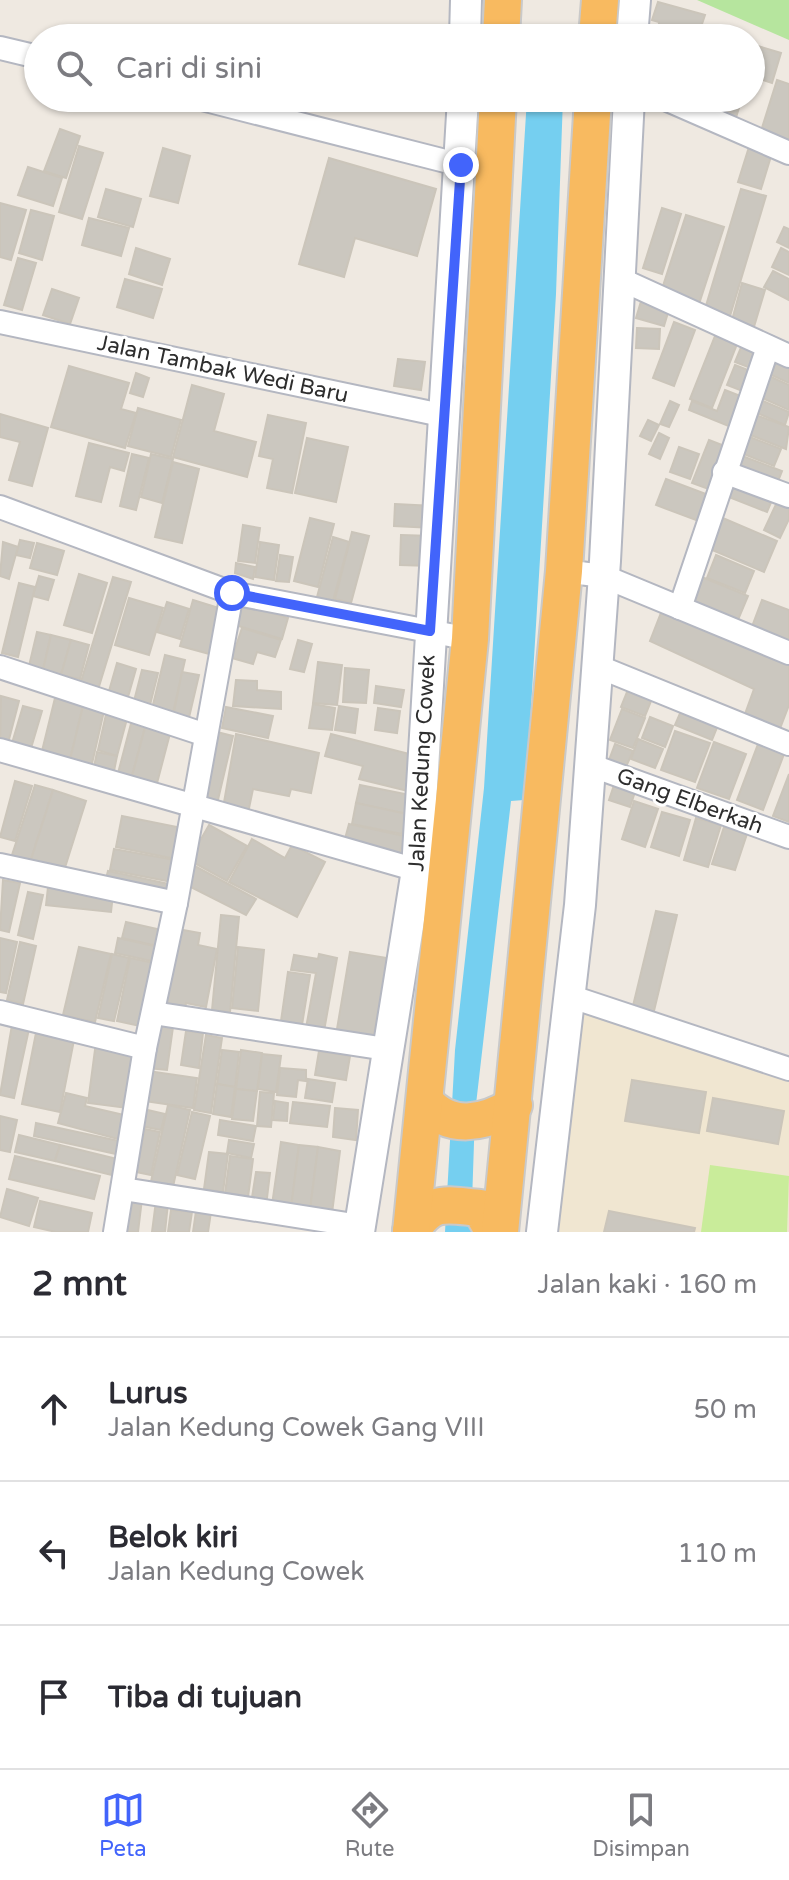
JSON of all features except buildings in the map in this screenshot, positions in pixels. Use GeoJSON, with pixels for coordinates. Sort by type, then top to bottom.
{"type":"FeatureCollection","features":[{"type":"Feature","properties":{"kind":"highway"},"geometry":{"type":"LineString","coordinates":[[502,24],[503,0]]}},
{"type":"Feature","properties":{"kind":"highway"},"geometry":{"type":"LineString","coordinates":[[598,24],[600,0]]}},
{"type":"Feature","properties":{"kind":"highway","name":"Jalan Kedung Cowek"},"geometry":{"type":"LineString","coordinates":[[411,1232],[435,1110],[470,639],[497,112]]}},
{"type":"Feature","properties":{"kind":"highway"},"geometry":{"type":"LineString","coordinates":[[411,1232],[422,1215],[440,1204],[491,1224],[498,1114],[564,571],[592,112]]}},
{"type":"Feature","properties":{"kind":"highway"},"geometry":{"type":"LineString","coordinates":[[435,1110],[498,1114]]}},
{"type":"Feature","properties":{"kind":"main road"},"geometry":{"type":"LineString","coordinates":[[465,24],[466,0]]}},
{"type":"Feature","properties":{"kind":"main road","name":"Jalan Kedung Cowek"},"geometry":{"type":"LineString","coordinates":[[360,1229],[386,1049],[417,870],[463,112]]}},
{"type":"Feature","properties":{"kind":"main road"},"geometry":{"type":"LineString","coordinates":[[542,1232],[569,996],[590,765],[628,112]]}},
{"type":"Feature","properties":{"kind":"street"},"geometry":{"type":"LineString","coordinates":[[0,48],[24,54]]}},
{"type":"Feature","properties":{"kind":"street"},"geometry":{"type":"LineString","coordinates":[[253,112],[461,165]]}},
{"type":"Feature","properties":{"kind":"street"},"geometry":{"type":"LineString","coordinates":[[695,112],[789,153]]}},
{"type":"Feature","properties":{"kind":"street"},"geometry":{"type":"LineString","coordinates":[[620,279],[789,356]]}},
{"type":"Feature","properties":{"kind":"street","name":"Jalan Tambak Wedi Baru"},"geometry":{"type":"LineString","coordinates":[[0,322],[446,416]]}},
{"type":"Feature","properties":{"kind":"street"},"geometry":{"type":"LineString","coordinates":[[680,608],[768,347]]}},
{"type":"Feature","properties":{"kind":"street"},"geometry":{"type":"LineString","coordinates":[[724,472],[789,496]]}},
{"type":"Feature","properties":{"kind":"street"},"geometry":{"type":"LineString","coordinates":[[0,507],[232,593],[470,639]]}},
{"type":"Feature","properties":{"kind":"street"},"geometry":{"type":"LineString","coordinates":[[564,571],[603,576],[789,653]]}},
{"type":"Feature","properties":{"kind":"street"},"geometry":{"type":"LineString","coordinates":[[115,1232],[145,1048],[176,903],[232,593]]}},
{"type":"Feature","properties":{"kind":"street"},"geometry":{"type":"LineString","coordinates":[[597,666],[789,744]]}},
{"type":"Feature","properties":{"kind":"street"},"geometry":{"type":"LineString","coordinates":[[0,667],[206,735]]}},
{"type":"Feature","properties":{"kind":"street"},"geometry":{"type":"LineString","coordinates":[[0,750],[417,870]]}},
{"type":"Feature","properties":{"kind":"street","name":"Gang Elberkah"},"geometry":{"type":"LineString","coordinates":[[590,765],[789,837]]}},
{"type":"Feature","properties":{"kind":"street"},"geometry":{"type":"LineString","coordinates":[[0,865],[176,903]]}},
{"type":"Feature","properties":{"kind":"street"},"geometry":{"type":"LineString","coordinates":[[569,996],[789,1069]]}},
{"type":"Feature","properties":{"kind":"street"},"geometry":{"type":"LineString","coordinates":[[0,1012],[145,1048]]}},
{"type":"Feature","properties":{"kind":"street"},"geometry":{"type":"LineString","coordinates":[[153,1013],[386,1049]]}},
{"type":"Feature","properties":{"kind":"street"},"geometry":{"type":"LineString","coordinates":[[123,1189],[360,1229]]}},
{"type":"Feature","properties":{"kind":"shaded area"},"geometry":{"type":"Polygon","coordinates":[[[569,996],[789,1069],[789,1232],[542,1232],[569,996]]]}},
{"type":"Feature","properties":{"kind":"green space"},"geometry":{"type":"Polygon","coordinates":[[[697,0],[789,0],[789,40],[765,30],[765,24],[752,24],[697,0]]]}},
{"type":"Feature","properties":{"kind":"green space"},"geometry":{"type":"Polygon","coordinates":[[[710,1165],[789,1176],[787,1232],[701,1232],[710,1165]]]}},
{"type":"Feature","properties":{"kind":"water"},"geometry":{"type":"Polygon","coordinates":[[[526,112],[562,112],[556,294],[527,774],[524,800],[511,801],[475,1113],[471,1232],[445,1232],[455,1050],[484,788],[526,112]]]}},
{"type":"Feature","properties":{"kind":"route"},"geometry":{"type":"LineString","coordinates":[[232,593],[430,631],[461,165]]}}]}
